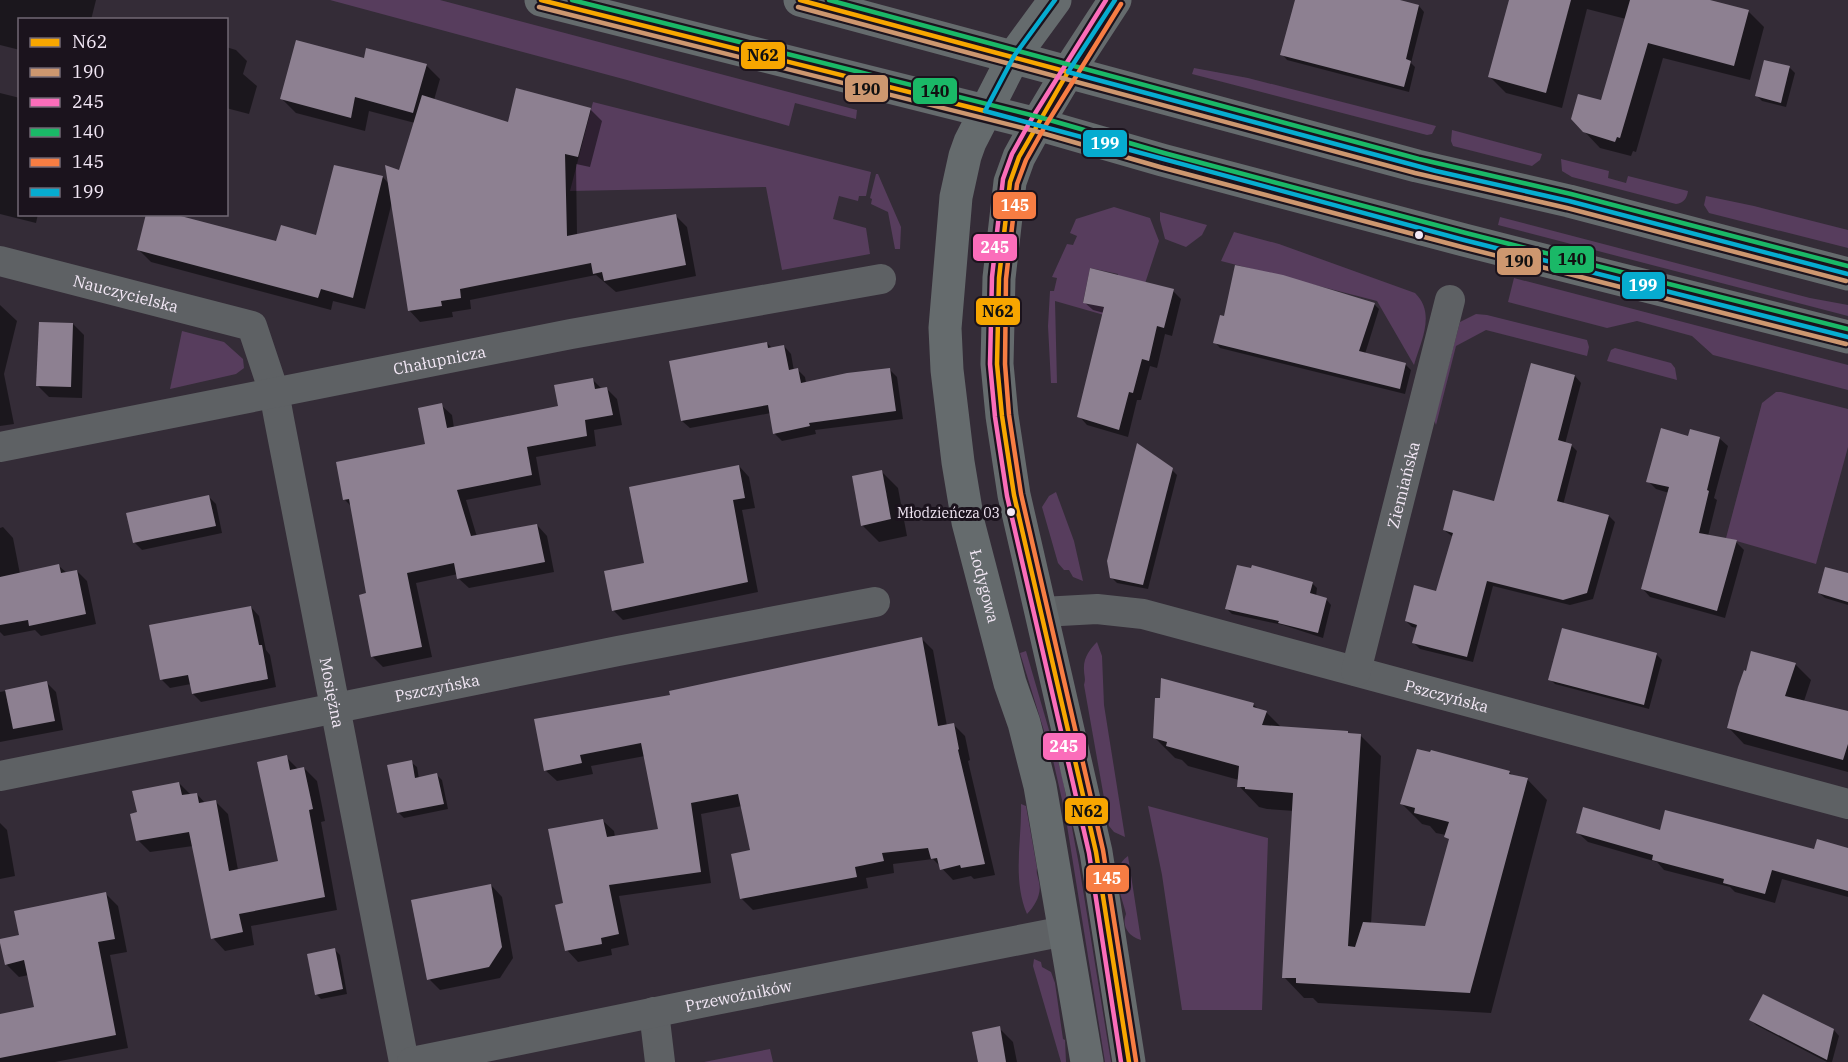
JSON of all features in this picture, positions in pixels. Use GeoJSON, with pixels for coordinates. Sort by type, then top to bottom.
{"type":"FeatureCollection","features":[{"type":"Feature","properties":{"kind":"main road"},"geometry":{"type":"LineString","coordinates":[[541,0],[1037,124],[1162,160],[1464,240],[1848,337]]}},
{"type":"Feature","properties":{"kind":"main road"},"geometry":{"type":"LineString","coordinates":[[800,0],[1436,171],[1569,201],[1848,274]]}},
{"type":"Feature","properties":{"kind":"main road","name":"Łodygowa"},"geometry":{"type":"LineString","coordinates":[[1055,0],[1014,56],[985,111],[965,156],[956,197],[945,328],[946,370],[968,522],[1040,786],[1087,1062]]}},
{"type":"Feature","properties":{"kind":"main road"},"geometry":{"type":"LineString","coordinates":[[1115,0],[1068,72],[1018,157],[1009,192],[999,278],[997,364],[1014,495],[1096,852],[1129,1062]]}},
{"type":"Feature","properties":{"kind":"street","name":"Nauczycielska"},"geometry":{"type":"LineString","coordinates":[[0,261],[252,326]]}},
{"type":"Feature","properties":{"kind":"street","name":"Chałupnicza"},"geometry":{"type":"LineString","coordinates":[[0,447],[571,333],[881,279]]}},
{"type":"Feature","properties":{"kind":"street","name":"Ziemiańska"},"geometry":{"type":"LineString","coordinates":[[1356,671],[1450,300]]}},
{"type":"Feature","properties":{"kind":"street","name":"Mosiężna"},"geometry":{"type":"LineString","coordinates":[[252,326],[274,392],[404,1062]]}},
{"type":"Feature","properties":{"kind":"street","name":"Pszczyńska"},"geometry":{"type":"LineString","coordinates":[[0,776],[606,653],[874,602]]}},
{"type":"Feature","properties":{"kind":"street","name":"Pszczyńska"},"geometry":{"type":"LineString","coordinates":[[1042,612],[1097,609],[1143,614],[1848,804]]}},
{"type":"Feature","properties":{"kind":"street","name":"Przewoźników"},"geometry":{"type":"LineString","coordinates":[[412,1062],[1065,931]]}},
{"type":"Feature","properties":{"kind":"street"},"geometry":{"type":"LineString","coordinates":[[654,1012],[660,1062]]}},
{"type":"Feature","properties":{"kind":"shaded area"},"geometry":{"type":"Polygon","coordinates":[[[330,0],[440,0],[857,110],[856,119],[795,103],[789,126],[330,0]]]}},
{"type":"Feature","properties":{"kind":"shaded area"},"geometry":{"type":"Polygon","coordinates":[[[1194,68],[1248,78],[1436,126],[1432,134],[1427,135],[1192,74],[1194,68]]]}},
{"type":"Feature","properties":{"kind":"shaded area"},"geometry":{"type":"Polygon","coordinates":[[[593,102],[871,172],[866,196],[859,196],[858,201],[839,196],[833,219],[866,228],[870,254],[782,270],[766,187],[570,191],[593,102]]]}},
{"type":"Feature","properties":{"kind":"shaded area"},"geometry":{"type":"Polygon","coordinates":[[[1452,130],[1542,154],[1540,160],[1532,166],[1453,146],[1452,130]]]}},
{"type":"Feature","properties":{"kind":"shaded area"},"geometry":{"type":"Polygon","coordinates":[[[1561,159],[1609,171],[1608,178],[1626,183],[1628,176],[1688,191],[1688,194],[1683,201],[1676,204],[1572,177],[1562,171],[1561,159]]]}},
{"type":"Feature","properties":{"kind":"shaded area"},"geometry":{"type":"Polygon","coordinates":[[[876,174],[878,174],[901,227],[900,249],[895,249],[888,212],[871,204],[872,199],[870,198],[876,174]]]}},
{"type":"Feature","properties":{"kind":"shaded area"},"geometry":{"type":"Polygon","coordinates":[[[1706,196],[1848,230],[1848,248],[1709,213],[1704,205],[1706,196]]]}},
{"type":"Feature","properties":{"kind":"shaded area"},"geometry":{"type":"Polygon","coordinates":[[[1114,207],[1150,218],[1159,241],[1132,323],[1055,301],[1057,383],[1051,383],[1048,326],[1050,291],[1054,291],[1057,278],[1052,277],[1067,244],[1073,245],[1077,236],[1070,233],[1076,219],[1114,207]],[[1090,268],[1083,302],[1111,309],[1118,274],[1090,268]]]}},
{"type":"Feature","properties":{"kind":"shaded area"},"geometry":{"type":"Polygon","coordinates":[[[1160,212],[1207,225],[1202,235],[1186,247],[1165,239],[1160,212]]]}},
{"type":"Feature","properties":{"kind":"shaded area"},"geometry":{"type":"Polygon","coordinates":[[[1500,217],[1810,298],[1848,305],[1848,316],[1498,225],[1500,217]]]}},
{"type":"Feature","properties":{"kind":"shaded area"},"geometry":{"type":"Polygon","coordinates":[[[1234,232],[1279,244],[1415,293],[1425,309],[1426,318],[1414,365],[1377,301],[1221,261],[1234,232]]]}},
{"type":"Feature","properties":{"kind":"shaded area"},"geometry":{"type":"Polygon","coordinates":[[[1514,278],[1848,365],[1848,390],[1713,355],[1692,336],[1637,321],[1607,328],[1508,302],[1514,278]]]}},
{"type":"Feature","properties":{"kind":"shaded area"},"geometry":{"type":"Polygon","coordinates":[[[1476,314],[1587,340],[1589,347],[1587,356],[1486,330],[1456,346],[1436,425],[1434,420],[1460,322],[1476,314]]]}},
{"type":"Feature","properties":{"kind":"shaded area"},"geometry":{"type":"Polygon","coordinates":[[[182,331],[224,342],[243,359],[244,368],[236,374],[170,389],[182,331]]]}},
{"type":"Feature","properties":{"kind":"shaded area"},"geometry":{"type":"Polygon","coordinates":[[[1615,348],[1671,363],[1675,368],[1677,380],[1607,361],[1611,350],[1615,348]]]}},
{"type":"Feature","properties":{"kind":"shaded area"},"geometry":{"type":"Polygon","coordinates":[[[1776,392],[1848,409],[1848,447],[1816,564],[1726,538],[1762,403],[1776,392]]]}},
{"type":"Feature","properties":{"kind":"shaded area"},"geometry":{"type":"Polygon","coordinates":[[[1056,492],[1074,541],[1083,581],[1073,577],[1069,570],[1064,570],[1058,563],[1042,507],[1049,496],[1056,492]]]}},
{"type":"Feature","properties":{"kind":"shaded area"},"geometry":{"type":"Polygon","coordinates":[[[1097,642],[1102,656],[1104,705],[1125,837],[1114,832],[1109,826],[1084,685],[1086,658],[1097,642]]]}},
{"type":"Feature","properties":{"kind":"shaded area"},"geometry":{"type":"Polygon","coordinates":[[[1026,651],[1062,775],[1111,1062],[1105,1062],[1065,813],[1053,760],[1020,653],[1026,651]]]}},
{"type":"Feature","properties":{"kind":"shaded area"},"geometry":{"type":"Polygon","coordinates":[[[1021,804],[1026,806],[1040,886],[1037,900],[1027,914],[1022,900],[1019,873],[1021,804]]]}},
{"type":"Feature","properties":{"kind":"shaded area"},"geometry":{"type":"Polygon","coordinates":[[[1148,806],[1268,838],[1262,1010],[1182,1010],[1162,875],[1148,806]]]}},
{"type":"Feature","properties":{"kind":"shaded area"},"geometry":{"type":"Polygon","coordinates":[[[1128,856],[1141,940],[1130,934],[1126,927],[1126,914],[1118,883],[1119,868],[1128,856]]]}},
{"type":"Feature","properties":{"kind":"shaded area"},"geometry":{"type":"Polygon","coordinates":[[[1034,959],[1041,962],[1042,967],[1051,972],[1055,983],[1065,1040],[1066,1062],[1061,1062],[1033,966],[1034,959]]]}},
{"type":"Feature","properties":{"kind":"shaded area"},"geometry":{"type":"Polygon","coordinates":[[[770,1049],[773,1062],[704,1062],[770,1049]]]}},
{"type":"Feature","properties":{"kind":"building"},"geometry":{"type":"Polygon","coordinates":[[[1295,0],[1400,0],[1419,5],[1406,59],[1411,61],[1404,87],[1280,55],[1295,0]]]}},
{"type":"Feature","properties":{"kind":"building"},"geometry":{"type":"Polygon","coordinates":[[[1509,0],[1571,0],[1546,93],[1488,77],[1509,0]]]}},
{"type":"Feature","properties":{"kind":"building"},"geometry":{"type":"Polygon","coordinates":[[[1630,0],[1710,0],[1749,10],[1734,66],[1648,43],[1620,138],[1617,137],[1615,142],[1583,132],[1571,119],[1578,94],[1601,100],[1630,0]]]}},
{"type":"Feature","properties":{"kind":"building"},"geometry":{"type":"Polygon","coordinates":[[[296,40],[364,58],[366,48],[427,64],[413,113],[355,97],[351,118],[280,99],[296,40]]]}},
{"type":"Feature","properties":{"kind":"building"},"geometry":{"type":"Polygon","coordinates":[[[1764,60],[1790,66],[1781,103],[1755,96],[1764,60]]]}},
{"type":"Feature","properties":{"kind":"building"},"geometry":{"type":"Polygon","coordinates":[[[516,88],[591,108],[578,157],[565,154],[567,236],[676,214],[686,265],[604,281],[602,272],[593,274],[591,263],[460,289],[461,298],[441,301],[442,306],[408,311],[385,165],[399,170],[422,95],[508,122],[516,88]]]}},
{"type":"Feature","properties":{"kind":"building"},"geometry":{"type":"Polygon","coordinates":[[[334,165],[383,176],[353,298],[321,289],[318,298],[137,250],[146,216],[181,216],[276,241],[281,225],[316,235],[334,165]]]}},
{"type":"Feature","properties":{"kind":"building"},"geometry":{"type":"Polygon","coordinates":[[[1235,265],[1283,275],[1375,303],[1359,351],[1406,363],[1400,389],[1213,343],[1220,315],[1224,316],[1235,265]]]}},
{"type":"Feature","properties":{"kind":"building"},"geometry":{"type":"Polygon","coordinates":[[[1090,268],[1174,289],[1164,328],[1157,326],[1149,361],[1142,359],[1133,393],[1129,392],[1119,430],[1077,417],[1104,307],[1083,303],[1090,268]]]}},
{"type":"Feature","properties":{"kind":"building"},"geometry":{"type":"Polygon","coordinates":[[[39,322],[73,323],[71,387],[36,386],[39,322]]]}},
{"type":"Feature","properties":{"kind":"building"},"geometry":{"type":"Polygon","coordinates":[[[767,342],[768,348],[784,345],[789,370],[798,368],[801,383],[847,373],[890,368],[896,411],[809,423],[810,426],[773,434],[768,405],[681,421],[669,361],[767,342]]]}},
{"type":"Feature","properties":{"kind":"building"},"geometry":{"type":"Polygon","coordinates":[[[1531,363],[1575,375],[1558,440],[1572,444],[1557,501],[1609,515],[1587,593],[1563,600],[1487,581],[1467,657],[1412,643],[1417,625],[1405,621],[1414,585],[1436,591],[1453,533],[1443,530],[1453,490],[1494,501],[1531,363]]]}},
{"type":"Feature","properties":{"kind":"building"},"geometry":{"type":"Polygon","coordinates":[[[593,378],[595,389],[607,387],[613,415],[585,420],[587,436],[527,447],[532,475],[457,490],[471,536],[537,524],[545,562],[457,579],[454,563],[407,573],[422,647],[371,657],[359,595],[366,593],[349,499],[343,500],[336,462],[425,444],[418,408],[442,403],[447,428],[558,406],[554,385],[593,378]]]}},
{"type":"Feature","properties":{"kind":"building"},"geometry":{"type":"Polygon","coordinates":[[[1661,428],[1688,436],[1690,429],[1720,437],[1699,533],[1737,540],[1717,611],[1641,589],[1669,487],[1646,482],[1661,428]]]}},
{"type":"Feature","properties":{"kind":"building"},"geometry":{"type":"Polygon","coordinates":[[[1137,443],[1173,468],[1143,585],[1110,578],[1107,561],[1137,443]]]}},
{"type":"Feature","properties":{"kind":"building"},"geometry":{"type":"Polygon","coordinates":[[[739,465],[745,498],[733,500],[748,582],[612,611],[604,571],[644,563],[629,487],[739,465]]]}},
{"type":"Feature","properties":{"kind":"building"},"geometry":{"type":"Polygon","coordinates":[[[882,470],[891,519],[861,526],[852,476],[882,470]]]}},
{"type":"Feature","properties":{"kind":"building"},"geometry":{"type":"Polygon","coordinates":[[[209,495],[216,526],[133,543],[126,513],[209,495]]]}},
{"type":"Feature","properties":{"kind":"building"},"geometry":{"type":"Polygon","coordinates":[[[59,564],[61,573],[77,570],[86,614],[29,626],[28,620],[0,625],[0,577],[59,564]]]}},
{"type":"Feature","properties":{"kind":"building"},"geometry":{"type":"Polygon","coordinates":[[[1237,565],[1251,568],[1252,565],[1313,582],[1310,593],[1327,598],[1318,633],[1278,623],[1279,621],[1225,609],[1237,565]]]}},
{"type":"Feature","properties":{"kind":"building"},"geometry":{"type":"Polygon","coordinates":[[[1825,567],[1848,573],[1848,602],[1818,593],[1825,567]]]}},
{"type":"Feature","properties":{"kind":"building"},"geometry":{"type":"Polygon","coordinates":[[[251,606],[259,645],[262,645],[268,679],[192,694],[188,675],[160,680],[149,625],[251,606]]]}},
{"type":"Feature","properties":{"kind":"building"},"geometry":{"type":"Polygon","coordinates":[[[1562,628],[1657,653],[1644,705],[1548,680],[1562,628]]]}},
{"type":"Feature","properties":{"kind":"building"},"geometry":{"type":"Polygon","coordinates":[[[922,637],[938,726],[954,723],[958,750],[985,864],[961,868],[960,865],[940,870],[937,858],[931,859],[928,848],[882,853],[884,861],[855,867],[857,877],[740,899],[731,854],[750,850],[738,794],[691,803],[701,872],[609,885],[619,934],[601,938],[602,944],[565,951],[555,905],[563,903],[548,829],[603,819],[607,837],[658,829],[641,743],[580,755],[582,763],[544,771],[534,719],[670,695],[669,691],[922,637]]]}},
{"type":"Feature","properties":{"kind":"building"},"geometry":{"type":"Polygon","coordinates":[[[1751,651],[1796,663],[1785,696],[1848,711],[1848,744],[1843,760],[1727,728],[1751,651]]]}},
{"type":"Feature","properties":{"kind":"building"},"geometry":{"type":"Polygon","coordinates":[[[1161,678],[1254,703],[1253,707],[1267,711],[1262,725],[1348,731],[1348,733],[1361,734],[1348,946],[1355,947],[1363,922],[1425,926],[1449,839],[1444,837],[1449,822],[1414,813],[1415,808],[1400,804],[1417,749],[1430,752],[1431,750],[1528,778],[1470,993],[1296,983],[1296,978],[1282,978],[1293,793],[1237,787],[1239,766],[1166,746],[1167,742],[1153,738],[1155,698],[1160,698],[1161,678]]]}},
{"type":"Feature","properties":{"kind":"building"},"geometry":{"type":"Polygon","coordinates":[[[47,681],[55,721],[13,729],[5,690],[47,681]]]}},
{"type":"Feature","properties":{"kind":"building"},"geometry":{"type":"Polygon","coordinates":[[[287,755],[290,770],[304,767],[313,809],[309,810],[325,897],[239,914],[243,932],[211,939],[189,832],[136,841],[130,814],[137,812],[132,791],[179,782],[182,795],[197,793],[199,803],[216,800],[229,871],[278,861],[257,762],[287,755]]]}},
{"type":"Feature","properties":{"kind":"building"},"geometry":{"type":"Polygon","coordinates":[[[412,760],[415,778],[437,773],[444,804],[397,813],[387,765],[412,760]]]}},
{"type":"Feature","properties":{"kind":"building"},"geometry":{"type":"Polygon","coordinates":[[[1583,807],[1660,830],[1665,810],[1814,849],[1817,839],[1848,848],[1848,891],[1772,870],[1765,894],[1723,883],[1724,879],[1652,860],[1653,855],[1576,833],[1583,807]]]}},
{"type":"Feature","properties":{"kind":"building"},"geometry":{"type":"Polygon","coordinates":[[[491,884],[502,947],[489,967],[427,980],[411,900],[491,884]]]}},
{"type":"Feature","properties":{"kind":"building"},"geometry":{"type":"Polygon","coordinates":[[[106,892],[115,939],[98,942],[116,1035],[0,1058],[0,1014],[34,1007],[24,960],[5,965],[0,943],[0,939],[19,935],[14,911],[106,892]]]}},
{"type":"Feature","properties":{"kind":"building"},"geometry":{"type":"Polygon","coordinates":[[[335,948],[343,989],[315,995],[307,954],[335,948]]]}},
{"type":"Feature","properties":{"kind":"building"},"geometry":{"type":"Polygon","coordinates":[[[1763,994],[1834,1029],[1827,1060],[1749,1020],[1763,994]]]}},
{"type":"Feature","properties":{"kind":"building"},"geometry":{"type":"Polygon","coordinates":[[[1000,1026],[1006,1062],[978,1062],[972,1032],[1000,1026]]]}},
{"type":"Feature","properties":{"kind":"transit line","name":"N62"},"geometry":{"type":"LineString","coordinates":[[541,0],[985,111]]}},
{"type":"Feature","properties":{"kind":"transit line","name":"140"},"geometry":{"type":"LineString","coordinates":[[572,0],[1039,117],[1164,153],[1466,233],[1848,329]]}},
{"type":"Feature","properties":{"kind":"transit line","name":"N62"},"geometry":{"type":"LineString","coordinates":[[800,0],[1068,72]]}},
{"type":"Feature","properties":{"kind":"transit line","name":"140"},"geometry":{"type":"LineString","coordinates":[[829,0],[1419,159],[1571,194],[1848,266]]}},
{"type":"Feature","properties":{"kind":"transit line","name":"199"},"geometry":{"type":"LineString","coordinates":[[1055,0],[1014,56],[985,111],[1464,240],[1848,337]]}},
{"type":"Feature","properties":{"kind":"transit line","name":"245"},"geometry":{"type":"LineString","coordinates":[[1106,0],[1031,120],[1012,154],[1003,179],[992,277],[990,364],[995,417],[1007,496],[1089,853],[1121,1062]]}},
{"type":"Feature","properties":{"kind":"transit line","name":"199"},"geometry":{"type":"LineString","coordinates":[[1115,0],[1068,72],[1436,171],[1569,201],[1848,274]]}},
{"type":"Feature","properties":{"kind":"transit line","name":"145"},"geometry":{"type":"LineString","coordinates":[[1121,4],[1044,128],[1026,160],[1017,184],[1006,279],[1005,364],[1009,415],[1021,494],[1103,850],[1136,1061]]}},
{"type":"Feature","properties":{"kind":"transit line","name":"190"},"geometry":{"type":"LineString","coordinates":[[539,7],[1035,131],[1160,167],[1462,247],[1846,344]]}},
{"type":"Feature","properties":{"kind":"transit line","name":"190"},"geometry":{"type":"LineString","coordinates":[[798,7],[1415,173],[1567,208],[1846,281]]}},
{"type":"Feature","properties":{"kind":"transit line","name":"N62"},"geometry":{"type":"LineString","coordinates":[[1068,72],[1019,157],[1010,182],[999,278],[997,364],[1014,495],[1096,852],[1129,1062]]}},
{"type":"Feature","properties":{"kind":"place","name":"Młodzieńcza 03"},"geometry":{"type":"Point","coordinates":[1011,512]}}]}
